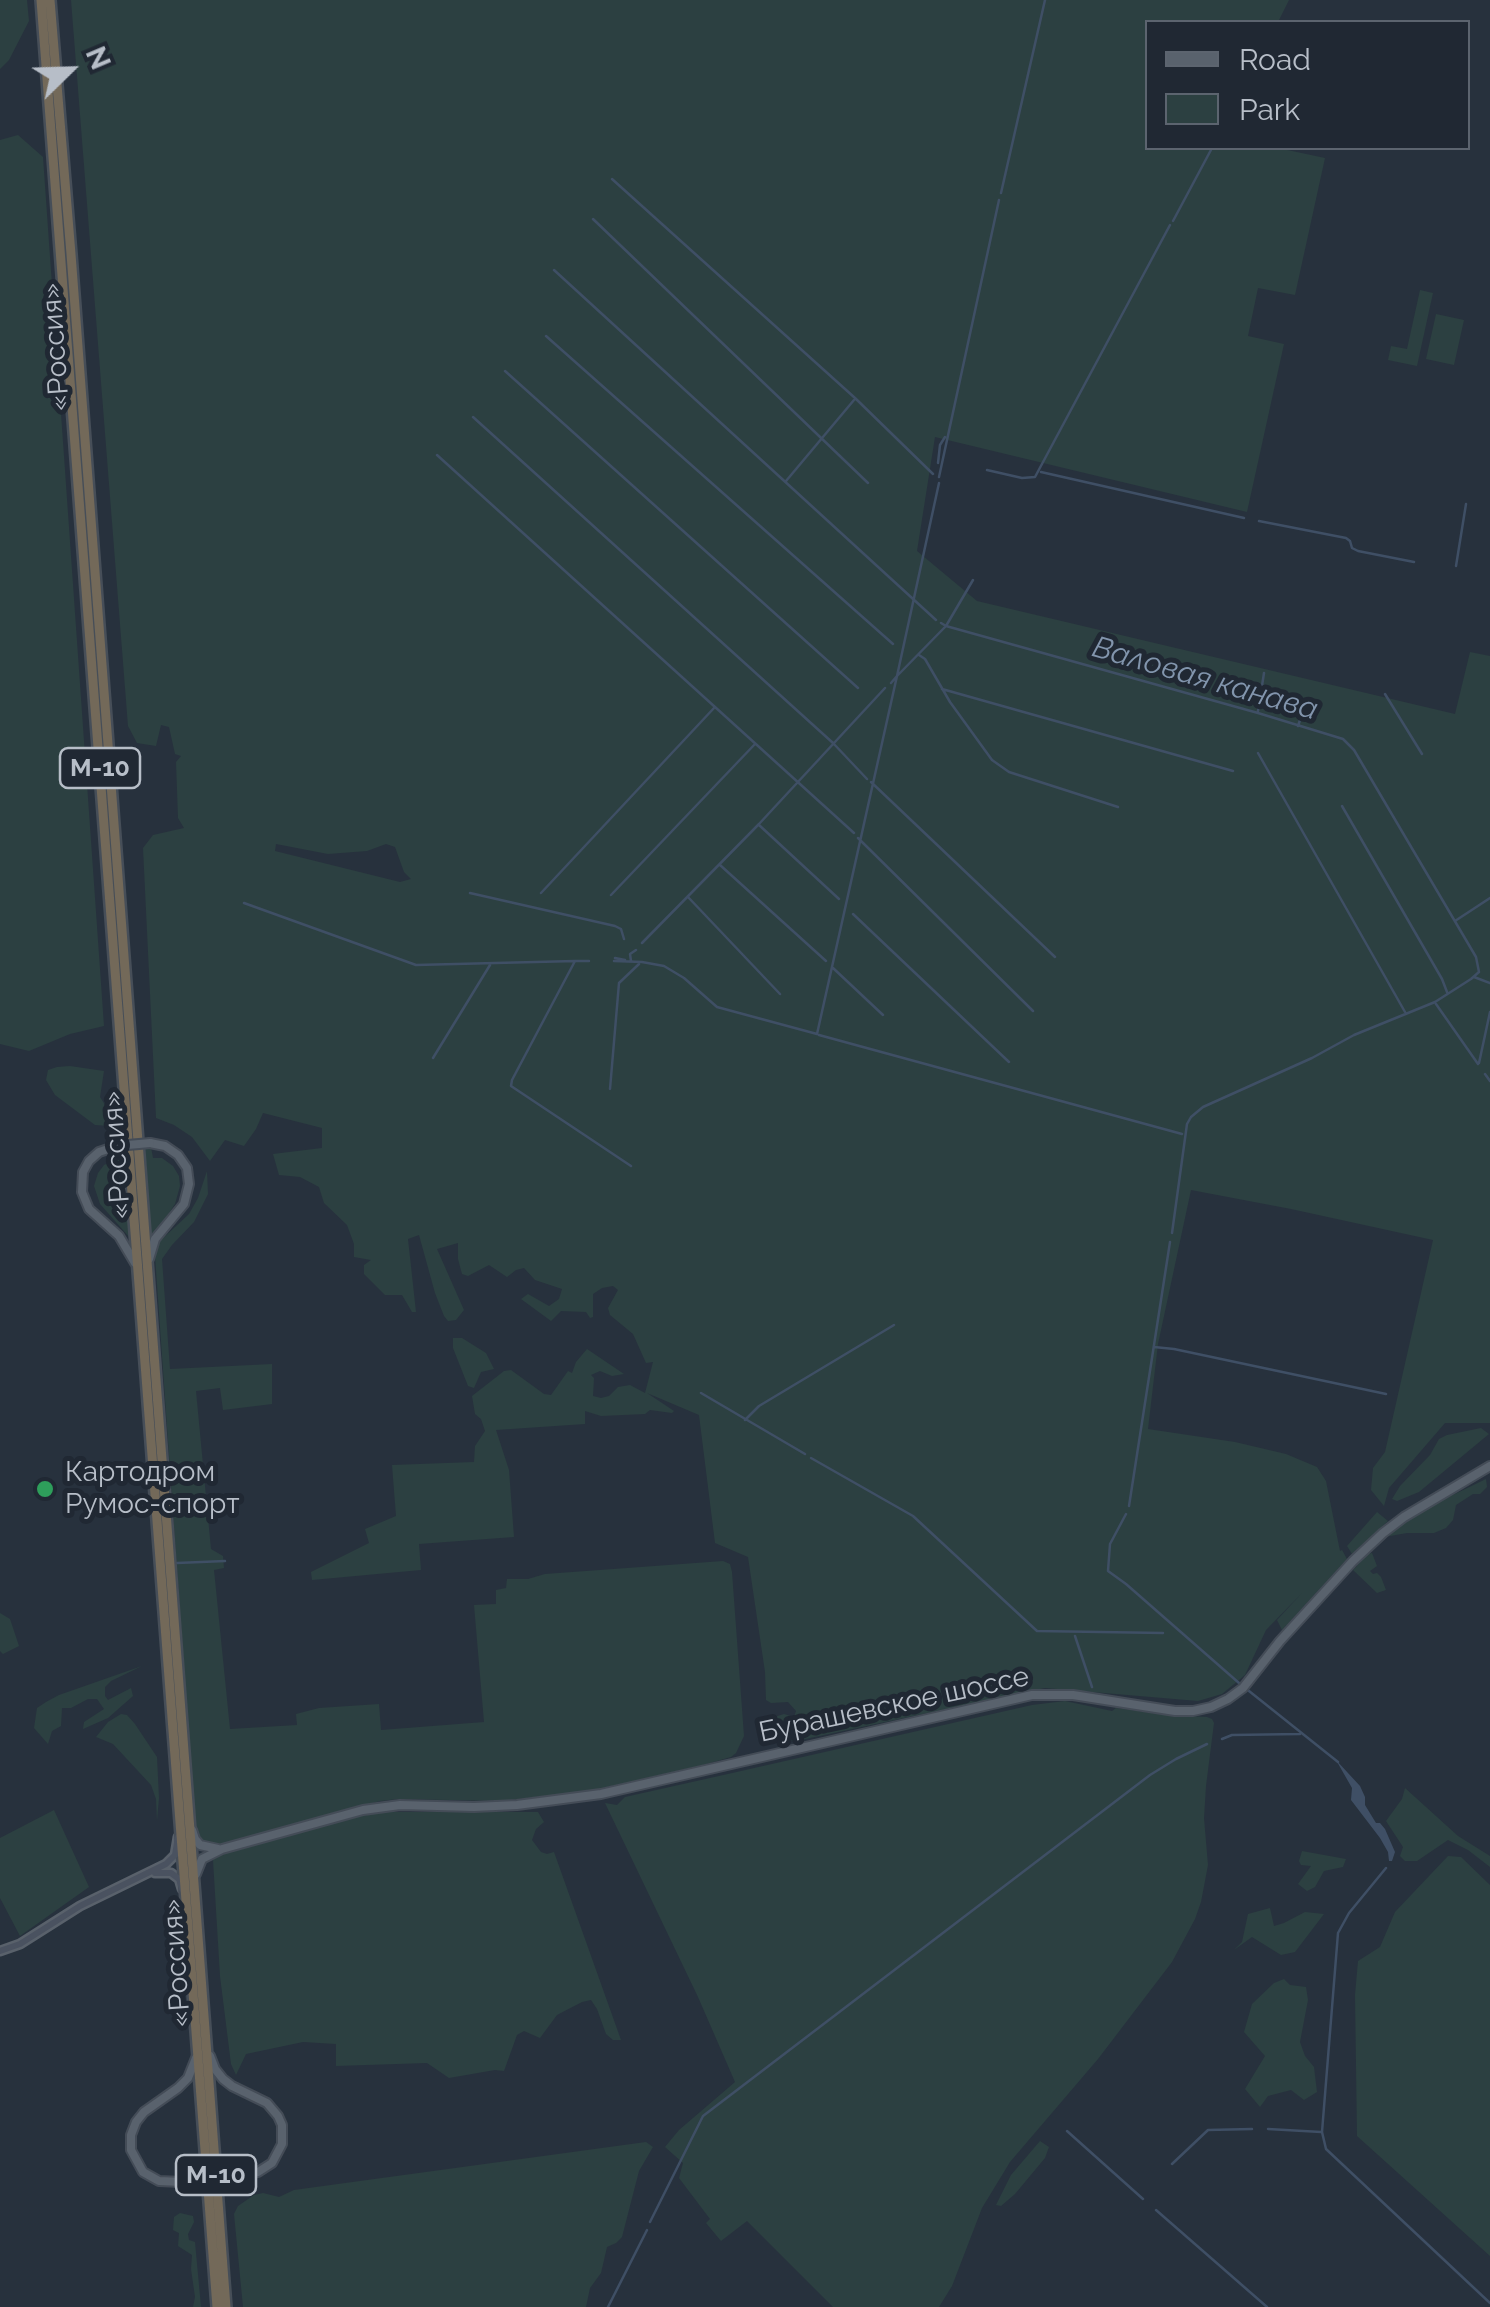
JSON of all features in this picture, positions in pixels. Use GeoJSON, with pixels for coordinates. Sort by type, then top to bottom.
{"type":"FeatureCollection","features":[{"type":"Feature","properties":{"kind":"highway","name":"«Россия»"},"geometry":{"type":"LineString","coordinates":[[42,0],[139,1282],[184,1821],[194,1886],[217,2307]]}},
{"type":"Feature","properties":{"kind":"highway","name":"«Россия»"},"geometry":{"type":"LineString","coordinates":[[50,0],[149,1273],[187,1906],[226,2307]]}},
{"type":"Feature","properties":{"kind":"main road"},"geometry":{"type":"LineString","coordinates":[[139,1282],[126,1246],[89,1210],[82,1192],[83,1172],[90,1161],[99,1152],[117,1146],[166,1146],[186,1168],[190,1184],[184,1204],[152,1245],[149,1273]]}},
{"type":"Feature","properties":{"kind":"main road","name":"Бурашевское шоссе"},"geometry":{"type":"LineString","coordinates":[[222,1848],[384,1806],[517,1805],[613,1792],[1032,1695],[1074,1695],[1176,1711],[1208,1708],[1243,1688],[1280,1641],[1378,1537],[1490,1466]]}},
{"type":"Feature","properties":{"kind":"main road"},"geometry":{"type":"LineString","coordinates":[[184,1821],[198,1844],[222,1848]]}},
{"type":"Feature","properties":{"kind":"main road"},"geometry":{"type":"LineString","coordinates":[[0,1951],[22,1943],[80,1906],[166,1864],[174,1856],[184,1821]]}},
{"type":"Feature","properties":{"kind":"main road"},"geometry":{"type":"LineString","coordinates":[[194,1886],[200,1862],[222,1848]]}},
{"type":"Feature","properties":{"kind":"main road"},"geometry":{"type":"LineString","coordinates":[[144,1876],[162,1871],[174,1874],[187,1906]]}},
{"type":"Feature","properties":{"kind":"main road"},"geometry":{"type":"LineString","coordinates":[[201,2043],[218,2075],[267,2102],[280,2120],[282,2141],[276,2159],[262,2170],[236,2177],[160,2181],[144,2172],[133,2155],[133,2128],[140,2116],[188,2078],[201,2043]]}},
{"type":"Feature","properties":{"kind":"green space"},"geometry":{"type":"Polygon","coordinates":[[[0,0],[27,0],[29,21],[9,60],[0,69],[0,0]]]}},
{"type":"Feature","properties":{"kind":"green space"},"geometry":{"type":"Polygon","coordinates":[[[71,0],[1289,0],[1279,20],[1145,20],[1145,150],[1287,150],[1325,158],[1295,295],[1258,288],[1248,336],[1284,344],[1247,512],[935,437],[917,551],[977,601],[1455,714],[1470,652],[1490,656],[1490,1423],[1445,1423],[1389,1488],[1384,1506],[1371,1490],[1373,1468],[1385,1452],[1433,1240],[1191,1190],[1158,1344],[1148,1429],[1235,1442],[1286,1454],[1317,1467],[1326,1481],[1340,1551],[1347,1559],[1282,1630],[1277,1620],[1302,1593],[1266,1630],[1245,1675],[1222,1694],[1198,1701],[1045,1688],[796,1741],[780,1741],[768,1735],[771,1718],[784,1714],[794,1717],[796,1711],[788,1702],[766,1700],[748,1557],[715,1543],[699,1415],[647,1393],[674,1411],[601,1416],[585,1411],[585,1424],[496,1430],[509,1470],[514,1537],[419,1544],[421,1570],[312,1580],[311,1572],[369,1543],[365,1529],[396,1516],[392,1465],[474,1462],[475,1446],[485,1431],[475,1414],[472,1396],[504,1371],[511,1370],[551,1395],[587,1349],[624,1374],[612,1376],[600,1371],[591,1375],[593,1396],[601,1398],[618,1387],[630,1385],[645,1393],[653,1362],[646,1363],[633,1334],[610,1315],[608,1308],[618,1290],[613,1286],[593,1294],[593,1317],[586,1312],[561,1311],[551,1321],[521,1299],[528,1294],[549,1306],[559,1299],[562,1289],[535,1280],[524,1268],[507,1277],[489,1265],[468,1276],[462,1274],[458,1243],[437,1249],[464,1310],[456,1320],[448,1321],[444,1316],[419,1235],[408,1239],[416,1312],[412,1312],[402,1295],[385,1295],[364,1274],[364,1265],[371,1260],[354,1257],[347,1225],[324,1203],[319,1187],[300,1177],[279,1175],[273,1154],[322,1148],[322,1128],[263,1113],[244,1146],[225,1140],[210,1161],[192,1137],[156,1118],[143,848],[153,835],[184,828],[178,818],[176,762],[181,756],[175,754],[169,727],[161,725],[156,746],[137,743],[128,726],[71,0]],[[276,844],[275,851],[400,882],[411,879],[404,872],[395,847],[386,844],[367,851],[328,854],[276,844]]]}},
{"type":"Feature","properties":{"kind":"green space"},"geometry":{"type":"Polygon","coordinates":[[[18,135],[43,157],[104,1026],[70,1034],[29,1051],[0,1044],[0,140],[18,135]]]}},
{"type":"Feature","properties":{"kind":"green space"},"geometry":{"type":"Polygon","coordinates":[[[1420,290],[1433,293],[1417,366],[1388,360],[1391,346],[1407,349],[1420,290]]]}},
{"type":"Feature","properties":{"kind":"green space"},"geometry":{"type":"Polygon","coordinates":[[[1436,314],[1464,320],[1454,365],[1426,359],[1436,314]]]}},
{"type":"Feature","properties":{"kind":"green space"},"geometry":{"type":"Polygon","coordinates":[[[70,1066],[104,1071],[100,1097],[114,1119],[109,1126],[95,1125],[55,1095],[46,1080],[48,1070],[70,1066]]]}},
{"type":"Feature","properties":{"kind":"green space"},"geometry":{"type":"Polygon","coordinates":[[[145,1147],[151,1147],[153,1158],[162,1158],[173,1166],[180,1186],[175,1204],[151,1240],[145,1147]]]}},
{"type":"Feature","properties":{"kind":"green space"},"geometry":{"type":"Polygon","coordinates":[[[123,1148],[130,1238],[100,1204],[94,1186],[104,1165],[120,1158],[123,1148]]]}},
{"type":"Feature","properties":{"kind":"green space"},"geometry":{"type":"Polygon","coordinates":[[[207,1171],[208,1194],[194,1222],[162,1259],[170,1369],[272,1364],[272,1404],[223,1410],[220,1388],[196,1391],[211,1549],[223,1556],[224,1568],[214,1570],[230,1729],[297,1725],[296,1714],[319,1708],[379,1704],[381,1730],[484,1722],[474,1605],[496,1604],[496,1590],[506,1588],[507,1579],[723,1561],[730,1564],[732,1572],[744,1736],[736,1753],[703,1765],[591,1791],[500,1801],[380,1801],[226,1843],[203,1844],[195,1825],[155,1256],[160,1241],[189,1214],[207,1171]]]}},
{"type":"Feature","properties":{"kind":"green space"},"geometry":{"type":"Polygon","coordinates":[[[453,1338],[462,1338],[486,1353],[494,1369],[481,1372],[474,1388],[468,1386],[453,1338]]]}},
{"type":"Feature","properties":{"kind":"green space"},"geometry":{"type":"Polygon","coordinates":[[[1481,1428],[1489,1434],[1419,1492],[1397,1501],[1392,1499],[1439,1439],[1481,1428]]]}},
{"type":"Feature","properties":{"kind":"green space"},"geometry":{"type":"Polygon","coordinates":[[[1486,1479],[1487,1487],[1480,1494],[1456,1505],[1453,1520],[1446,1528],[1434,1533],[1388,1534],[1432,1505],[1486,1479]]]}},
{"type":"Feature","properties":{"kind":"green space"},"geometry":{"type":"Polygon","coordinates":[[[1377,1512],[1388,1521],[1352,1554],[1347,1546],[1377,1512]]]}},
{"type":"Feature","properties":{"kind":"green space"},"geometry":{"type":"Polygon","coordinates":[[[1372,1553],[1377,1566],[1370,1571],[1381,1577],[1386,1590],[1377,1593],[1353,1570],[1372,1553]]]}},
{"type":"Feature","properties":{"kind":"green space"},"geometry":{"type":"Polygon","coordinates":[[[0,1613],[10,1619],[19,1646],[3,1654],[0,1651],[0,1613]]]}},
{"type":"Feature","properties":{"kind":"green space"},"geometry":{"type":"Polygon","coordinates":[[[142,1666],[105,1687],[108,1700],[131,1688],[133,1696],[108,1718],[83,1729],[84,1722],[104,1709],[97,1699],[88,1699],[62,1708],[61,1726],[52,1731],[48,1744],[34,1728],[37,1708],[46,1702],[142,1666]]]}},
{"type":"Feature","properties":{"kind":"green space"},"geometry":{"type":"Polygon","coordinates":[[[1065,1701],[1112,1711],[1116,1708],[1212,1719],[1204,1818],[1208,1865],[1195,1919],[1172,1962],[1098,2059],[1010,2162],[982,2208],[952,2286],[939,2307],[833,2307],[747,2221],[721,2241],[706,2223],[710,2219],[679,2178],[683,2163],[665,2147],[735,2082],[605,1803],[617,1805],[625,1797],[1032,1705],[1065,1701]]]}},
{"type":"Feature","properties":{"kind":"green space"},"geometry":{"type":"Polygon","coordinates":[[[121,1714],[135,1724],[157,1757],[157,1821],[151,1785],[113,1744],[96,1737],[121,1714]]]}},
{"type":"Feature","properties":{"kind":"green space"},"geometry":{"type":"Polygon","coordinates":[[[1405,1788],[1458,1836],[1490,1856],[1490,1867],[1448,1840],[1417,1861],[1405,1861],[1400,1856],[1403,1847],[1386,1821],[1405,1788]]]}},
{"type":"Feature","properties":{"kind":"green space"},"geometry":{"type":"Polygon","coordinates":[[[54,1810],[89,1887],[20,1936],[0,1898],[0,1838],[54,1810]]]}},
{"type":"Feature","properties":{"kind":"green space"},"geometry":{"type":"Polygon","coordinates":[[[383,1812],[538,1812],[544,1822],[532,1840],[541,1852],[554,1852],[621,2040],[606,2034],[591,2000],[557,2015],[540,2038],[524,2031],[517,2035],[504,2071],[449,2078],[427,2063],[336,2066],[336,2044],[303,2042],[246,2054],[236,2075],[231,2064],[220,1976],[213,1860],[226,1853],[383,1812]]]}},
{"type":"Feature","properties":{"kind":"green space"},"geometry":{"type":"Polygon","coordinates":[[[1302,1851],[1346,1859],[1343,1867],[1324,1871],[1315,1887],[1307,1891],[1298,1884],[1311,1866],[1301,1865],[1302,1851]]]}},
{"type":"Feature","properties":{"kind":"green space"},"geometry":{"type":"Polygon","coordinates":[[[1448,1856],[1461,1857],[1490,1885],[1490,2256],[1357,2136],[1358,1961],[1380,1947],[1395,1912],[1448,1856]]]}},
{"type":"Feature","properties":{"kind":"green space"},"geometry":{"type":"Polygon","coordinates":[[[1270,1908],[1274,1926],[1305,1912],[1324,1914],[1295,1952],[1281,1955],[1252,1937],[1234,1950],[1242,1942],[1248,1914],[1270,1908]]]}},
{"type":"Feature","properties":{"kind":"green space"},"geometry":{"type":"Polygon","coordinates":[[[1284,1979],[1290,1985],[1306,1987],[1308,2000],[1300,2042],[1314,2067],[1317,2092],[1304,2100],[1291,2090],[1268,2096],[1260,2107],[1245,2089],[1265,2056],[1244,2032],[1252,2004],[1274,1983],[1284,1979]]]}},
{"type":"Feature","properties":{"kind":"green space"},"geometry":{"type":"Polygon","coordinates":[[[1040,2141],[1049,2147],[1045,2158],[1015,2194],[1001,2206],[996,2205],[1011,2175],[1040,2141]]]}},
{"type":"Feature","properties":{"kind":"green space"},"geometry":{"type":"Polygon","coordinates":[[[646,2142],[653,2147],[639,2171],[622,2237],[607,2247],[586,2307],[243,2307],[234,2214],[238,2206],[254,2195],[279,2197],[294,2190],[646,2142]]]}},
{"type":"Feature","properties":{"kind":"green space"},"geometry":{"type":"Polygon","coordinates":[[[180,2213],[193,2216],[188,2234],[189,2240],[195,2242],[201,2307],[193,2307],[192,2255],[178,2246],[179,2233],[173,2230],[174,2217],[180,2213]]]}},
{"type":"Feature","properties":{"kind":"water"},"geometry":{"type":"Polygon","coordinates":[[[1336,1760],[1360,1786],[1365,1805],[1376,1823],[1385,1829],[1395,1852],[1392,1861],[1351,1800],[1352,1788],[1336,1760]]]}},
{"type":"Feature","properties":{"kind":"waterway"},"geometry":{"type":"LineString","coordinates":[[1001,193],[1045,0]]}},
{"type":"Feature","properties":{"kind":"waterway"},"geometry":{"type":"LineString","coordinates":[[1173,221],[1211,150]]}},
{"type":"Feature","properties":{"kind":"waterway"},"geometry":{"type":"LineString","coordinates":[[612,179],[855,398],[933,474]]}},
{"type":"Feature","properties":{"kind":"waterway"},"geometry":{"type":"LineString","coordinates":[[939,477],[999,200]]}},
{"type":"Feature","properties":{"kind":"waterway"},"geometry":{"type":"LineString","coordinates":[[593,219],[868,483]]}},
{"type":"Feature","properties":{"kind":"waterway"},"geometry":{"type":"LineString","coordinates":[[987,470],[1035,477],[1170,225]]}},
{"type":"Feature","properties":{"kind":"waterway"},"geometry":{"type":"LineString","coordinates":[[554,270],[936,620]]}},
{"type":"Feature","properties":{"kind":"waterway"},"geometry":{"type":"LineString","coordinates":[[546,336],[893,644]]}},
{"type":"Feature","properties":{"kind":"waterway"},"geometry":{"type":"LineString","coordinates":[[505,371],[858,688]]}},
{"type":"Feature","properties":{"kind":"waterway"},"geometry":{"type":"LineString","coordinates":[[786,481],[854,400]]}},
{"type":"Feature","properties":{"kind":"waterway"},"geometry":{"type":"LineString","coordinates":[[473,417],[833,743],[867,779]]}},
{"type":"Feature","properties":{"kind":"waterway"},"geometry":{"type":"LineString","coordinates":[[938,463],[945,437]]}},
{"type":"Feature","properties":{"kind":"waterway"},"geometry":{"type":"LineString","coordinates":[[437,455],[854,833]]}},
{"type":"Feature","properties":{"kind":"waterway"},"geometry":{"type":"LineString","coordinates":[[1041,472],[1244,518]]}},
{"type":"Feature","properties":{"kind":"waterway"},"geometry":{"type":"LineString","coordinates":[[891,683],[897,676],[939,483]]}},
{"type":"Feature","properties":{"kind":"waterway"},"geometry":{"type":"LineString","coordinates":[[1456,566],[1466,504]]}},
{"type":"Feature","properties":{"kind":"waterway"},"geometry":{"type":"LineString","coordinates":[[1259,521],[1346,538],[1358,551],[1414,562]]}},
{"type":"Feature","properties":{"kind":"waterway"},"geometry":{"type":"LineString","coordinates":[[941,623],[946,626],[973,580]]}},
{"type":"Feature","properties":{"kind":"waterway","name":"Валовая канава"},"geometry":{"type":"LineString","coordinates":[[614,961],[664,966],[717,1007],[817,1034],[897,676],[946,626],[1343,739],[1354,750],[1476,957],[1479,972],[1435,1002],[1354,1035],[1203,1107],[1191,1117],[1172,1233]]}},
{"type":"Feature","properties":{"kind":"waterway"},"geometry":{"type":"LineString","coordinates":[[919,655],[992,760],[1009,772],[1118,807]]}},
{"type":"Feature","properties":{"kind":"waterway"},"geometry":{"type":"LineString","coordinates":[[1258,711],[1264,673]]}},
{"type":"Feature","properties":{"kind":"waterway"},"geometry":{"type":"LineString","coordinates":[[642,943],[885,688]]}},
{"type":"Feature","properties":{"kind":"waterway"},"geometry":{"type":"LineString","coordinates":[[942,689],[1233,771]]}},
{"type":"Feature","properties":{"kind":"waterway"},"geometry":{"type":"LineString","coordinates":[[1385,694],[1422,754]]}},
{"type":"Feature","properties":{"kind":"waterway"},"geometry":{"type":"LineString","coordinates":[[1298,726],[1306,702],[1318,704]]}},
{"type":"Feature","properties":{"kind":"waterway"},"geometry":{"type":"LineString","coordinates":[[541,893],[714,708]]}},
{"type":"Feature","properties":{"kind":"waterway"},"geometry":{"type":"LineString","coordinates":[[611,895],[755,744]]}},
{"type":"Feature","properties":{"kind":"waterway"},"geometry":{"type":"LineString","coordinates":[[1258,753],[1405,1012]]}},
{"type":"Feature","properties":{"kind":"waterway"},"geometry":{"type":"LineString","coordinates":[[871,782],[1055,957]]}},
{"type":"Feature","properties":{"kind":"waterway"},"geometry":{"type":"LineString","coordinates":[[1342,806],[1447,992]]}},
{"type":"Feature","properties":{"kind":"waterway"},"geometry":{"type":"LineString","coordinates":[[759,825],[839,899]]}},
{"type":"Feature","properties":{"kind":"waterway"},"geometry":{"type":"LineString","coordinates":[[858,838],[1033,1011]]}},
{"type":"Feature","properties":{"kind":"waterway"},"geometry":{"type":"LineString","coordinates":[[720,865],[826,961]]}},
{"type":"Feature","properties":{"kind":"waterway"},"geometry":{"type":"LineString","coordinates":[[470,893],[615,926],[621,929],[624,939]]}},
{"type":"Feature","properties":{"kind":"waterway"},"geometry":{"type":"LineString","coordinates":[[688,897],[780,994]]}},
{"type":"Feature","properties":{"kind":"waterway"},"geometry":{"type":"LineString","coordinates":[[1455,921],[1490,898]]}},
{"type":"Feature","properties":{"kind":"waterway"},"geometry":{"type":"LineString","coordinates":[[244,903],[416,965],[575,961]]}},
{"type":"Feature","properties":{"kind":"waterway"},"geometry":{"type":"LineString","coordinates":[[853,914],[1009,1062]]}},
{"type":"Feature","properties":{"kind":"waterway"},"geometry":{"type":"LineString","coordinates":[[631,961],[630,954],[636,950]]}},
{"type":"Feature","properties":{"kind":"waterway"},"geometry":{"type":"LineString","coordinates":[[615,958],[625,960]]}},
{"type":"Feature","properties":{"kind":"waterway"},"geometry":{"type":"LineString","coordinates":[[589,961],[575,961],[511,1086],[631,1166]]}},
{"type":"Feature","properties":{"kind":"waterway"},"geometry":{"type":"LineString","coordinates":[[610,1089],[619,983],[639,964]]}},
{"type":"Feature","properties":{"kind":"waterway"},"geometry":{"type":"LineString","coordinates":[[433,1058],[490,965]]}},
{"type":"Feature","properties":{"kind":"waterway"},"geometry":{"type":"LineString","coordinates":[[833,968],[883,1015]]}},
{"type":"Feature","properties":{"kind":"waterway"},"geometry":{"type":"LineString","coordinates":[[1474,977],[1490,983]]}},
{"type":"Feature","properties":{"kind":"waterway"},"geometry":{"type":"LineString","coordinates":[[1436,1004],[1478,1064]]}},
{"type":"Feature","properties":{"kind":"waterway"},"geometry":{"type":"LineString","coordinates":[[1479,1063],[1490,1012]]}},
{"type":"Feature","properties":{"kind":"waterway","name":"Валовая канава"},"geometry":{"type":"LineString","coordinates":[[819,1035],[1182,1134]]}},
{"type":"Feature","properties":{"kind":"waterway"},"geometry":{"type":"LineString","coordinates":[[1485,1074],[1490,1081]]}},
{"type":"Feature","properties":{"kind":"waterway","name":"Валовая канава"},"geometry":{"type":"LineString","coordinates":[[1129,1506],[1170,1242]]}},
{"type":"Feature","properties":{"kind":"waterway"},"geometry":{"type":"LineString","coordinates":[[745,1420],[759,1406],[894,1325]]}},
{"type":"Feature","properties":{"kind":"waterway"},"geometry":{"type":"LineString","coordinates":[[1154,1347],[1386,1394]]}},
{"type":"Feature","properties":{"kind":"waterway"},"geometry":{"type":"LineString","coordinates":[[701,1393],[805,1454]]}},
{"type":"Feature","properties":{"kind":"waterway"},"geometry":{"type":"LineString","coordinates":[[811,1458],[913,1516],[1037,1631],[1163,1633]]}},
{"type":"Feature","properties":{"kind":"waterway"},"geometry":{"type":"LineString","coordinates":[[1126,1514],[1110,1544],[1108,1571],[1239,1683]]}},
{"type":"Feature","properties":{"kind":"waterway"},"geometry":{"type":"LineString","coordinates":[[177,1563],[225,1561]]}},
{"type":"Feature","properties":{"kind":"waterway"},"geometry":{"type":"LineString","coordinates":[[1075,1636],[1092,1687]]}},
{"type":"Feature","properties":{"kind":"waterway"},"geometry":{"type":"LineString","coordinates":[[1249,1691],[1338,1762]]}},
{"type":"Feature","properties":{"kind":"waterway"},"geometry":{"type":"LineString","coordinates":[[1222,1739],[1232,1735],[1300,1734]]}},
{"type":"Feature","properties":{"kind":"waterway"},"geometry":{"type":"LineString","coordinates":[[650,2222],[703,2116],[1150,1775],[1207,1744]]}},
{"type":"Feature","properties":{"kind":"waterway"},"geometry":{"type":"LineString","coordinates":[[1386,1868],[1349,1913],[1338,1933],[1322,2132],[1326,2149],[1490,2303]]}},
{"type":"Feature","properties":{"kind":"waterway"},"geometry":{"type":"LineString","coordinates":[[1172,2164],[1208,2130],[1252,2129]]}},
{"type":"Feature","properties":{"kind":"waterway"},"geometry":{"type":"LineString","coordinates":[[1268,2129],[1321,2132]]}},
{"type":"Feature","properties":{"kind":"waterway"},"geometry":{"type":"LineString","coordinates":[[1067,2131],[1143,2199]]}},
{"type":"Feature","properties":{"kind":"waterway"},"geometry":{"type":"LineString","coordinates":[[1156,2210],[1267,2307]]}},
{"type":"Feature","properties":{"kind":"waterway"},"geometry":{"type":"LineString","coordinates":[[608,2307],[647,2230]]}},
{"type":"Feature","properties":{"kind":"place","name":"Картодром Румос-спорт"},"geometry":{"type":"Point","coordinates":[45,1489]}}]}
